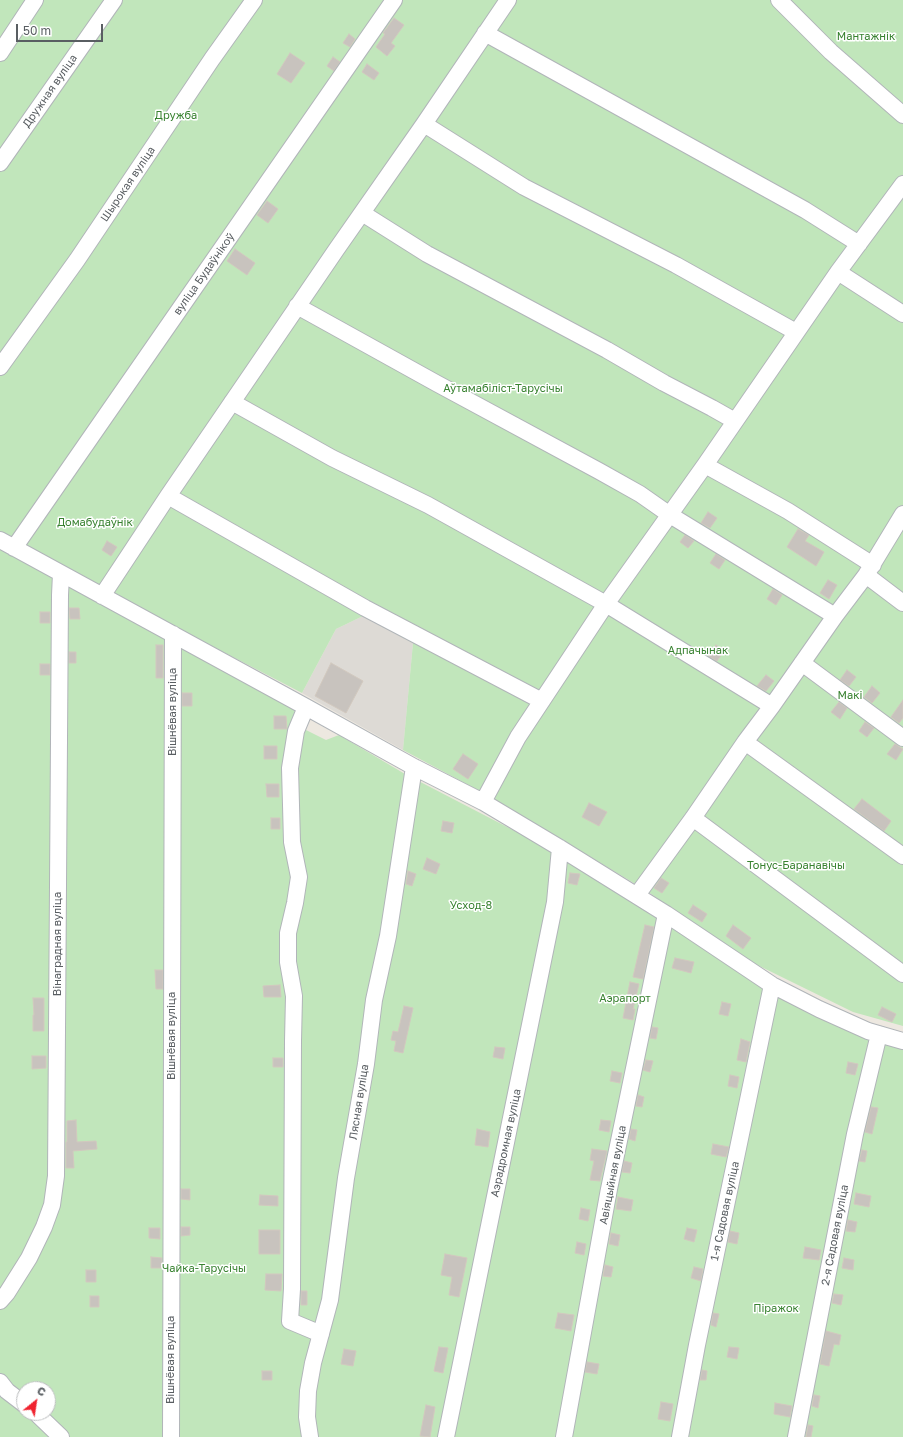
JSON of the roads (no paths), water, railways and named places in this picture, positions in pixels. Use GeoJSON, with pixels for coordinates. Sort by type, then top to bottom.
{"type":"FeatureCollection","features":[{"type":"Feature","properties":{"kind":"street"},"geometry":{"type":"LineString","coordinates":[[0,53],[35,0]]}},
{"type":"Feature","properties":{"kind":"street","name":"Дружная вуліца"},"geometry":{"type":"LineString","coordinates":[[0,163],[114,0]]}},
{"type":"Feature","properties":{"kind":"street","name":"Шырокая вуліца"},"geometry":{"type":"LineString","coordinates":[[0,367],[77,260],[212,59],[254,0]]}},
{"type":"Feature","properties":{"kind":"street","name":"вуліца Будаўнікоў"},"geometry":{"type":"LineString","coordinates":[[14,548],[394,0]]}},
{"type":"Feature","properties":{"kind":"street"},"geometry":{"type":"LineString","coordinates":[[102,596],[297,306],[424,124],[508,0]]}},
{"type":"Feature","properties":{"kind":"street"},"geometry":{"type":"LineString","coordinates":[[779,0],[831,52],[903,114]]}},
{"type":"Feature","properties":{"kind":"street"},"geometry":{"type":"LineString","coordinates":[[485,33],[805,210],[859,244]]}},
{"type":"Feature","properties":{"kind":"street"},"geometry":{"type":"LineString","coordinates":[[424,124],[524,187],[676,265],[796,332]]}},
{"type":"Feature","properties":{"kind":"street"},"geometry":{"type":"LineString","coordinates":[[483,802],[518,737],[606,604],[705,465],[838,272],[903,184]]}},
{"type":"Feature","properties":{"kind":"street"},"geometry":{"type":"LineString","coordinates":[[362,213],[426,254],[607,350],[664,383],[735,421]]}},
{"type":"Feature","properties":{"kind":"street"},"geometry":{"type":"LineString","coordinates":[[838,272],[903,314]]}},
{"type":"Feature","properties":{"kind":"street"},"geometry":{"type":"LineString","coordinates":[[297,306],[640,494],[835,616]]}},
{"type":"Feature","properties":{"kind":"street"},"geometry":{"type":"LineString","coordinates":[[232,402],[332,458],[428,505],[606,604],[772,706]]}},
{"type":"Feature","properties":{"kind":"street"},"geometry":{"type":"LineString","coordinates":[[705,465],[788,511],[870,570],[903,603]]}},
{"type":"Feature","properties":{"kind":"street"},"geometry":{"type":"LineString","coordinates":[[168,496],[365,608],[542,701]]}},
{"type":"Feature","properties":{"kind":"street"},"geometry":{"type":"LineString","coordinates":[[637,896],[693,818],[744,742],[772,706],[835,616],[870,570],[903,514]]}},
{"type":"Feature","properties":{"kind":"street"},"geometry":{"type":"LineString","coordinates":[[0,540],[414,767],[483,802],[666,914],[772,985],[819,1009],[868,1031],[903,1041]]}},
{"type":"Feature","properties":{"kind":"street","name":"Вінаградная вуліца"},"geometry":{"type":"LineString","coordinates":[[0,1301],[7,1293],[29,1258],[44,1227],[52,1205],[56,1176],[61,574]]}},
{"type":"Feature","properties":{"kind":"street","name":"Вішнёвая вуліца"},"geometry":{"type":"LineString","coordinates":[[171,1437],[173,634]]}},
{"type":"Feature","properties":{"kind":"street"},"geometry":{"type":"LineString","coordinates":[[802,663],[903,738]]}},
{"type":"Feature","properties":{"kind":"street"},"geometry":{"type":"LineString","coordinates":[[306,707],[296,730],[290,768],[292,842],[299,877],[288,933],[288,962],[294,996],[292,1289],[290,1321],[321,1334]]}},
{"type":"Feature","properties":{"kind":"street"},"geometry":{"type":"LineString","coordinates":[[744,742],[903,856]]}},
{"type":"Feature","properties":{"kind":"street","name":"Лясная вуліца"},"geometry":{"type":"LineString","coordinates":[[310,1437],[308,1391],[313,1363],[330,1300],[346,1178],[366,1064],[374,1000],[390,928],[414,767]]}},
{"type":"Feature","properties":{"kind":"street"},"geometry":{"type":"LineString","coordinates":[[693,818],[903,974]]}},
{"type":"Feature","properties":{"kind":"street","name":"Аэрадромная вуліца"},"geometry":{"type":"LineString","coordinates":[[446,1437],[555,902],[560,848]]}},
{"type":"Feature","properties":{"kind":"street","name":"Авіяцыйная вуліца"},"geometry":{"type":"LineString","coordinates":[[564,1437],[609,1189],[666,914]]}},
{"type":"Feature","properties":{"kind":"street","name":"1-я Садовая вуліца"},"geometry":{"type":"LineString","coordinates":[[680,1437],[698,1338],[772,985]]}},
{"type":"Feature","properties":{"kind":"street","name":"2-я Садовая вуліца"},"geometry":{"type":"LineString","coordinates":[[796,1437],[855,1134],[879,1034]]}},
{"type":"Feature","properties":{"kind":"street"},"geometry":{"type":"LineString","coordinates":[[0,1382],[7,1391],[16,1398]]}},
{"type":"Feature","properties":{"kind":"street"},"geometry":{"type":"LineString","coordinates":[[44,1421],[61,1437]]}},
{"type":"Feature","properties":{"kind":"park label","name":"Мантажнік"},"geometry":{"type":"Point","coordinates":[866,37]}},
{"type":"Feature","properties":{"kind":"park label","name":"Дружба"},"geometry":{"type":"Point","coordinates":[176,116]}},
{"type":"Feature","properties":{"kind":"park label","name":"Аўтамабіліст-Тарусічы"},"geometry":{"type":"Point","coordinates":[503,389]}},
{"type":"Feature","properties":{"kind":"park label","name":"Домабудаўнік"},"geometry":{"type":"Point","coordinates":[95,523]}},
{"type":"Feature","properties":{"kind":"park label","name":"Адпачынак"},"geometry":{"type":"Point","coordinates":[698,651]}},
{"type":"Feature","properties":{"kind":"park label","name":"Макі"},"geometry":{"type":"Point","coordinates":[850,696]}},
{"type":"Feature","properties":{"kind":"park label","name":"Тонус-Баранавічы"},"geometry":{"type":"Point","coordinates":[796,866]}},
{"type":"Feature","properties":{"kind":"park label","name":"Усход-8"},"geometry":{"type":"Point","coordinates":[471,906]}},
{"type":"Feature","properties":{"kind":"park label","name":"Аэрапорт"},"geometry":{"type":"Point","coordinates":[625,999]}},
{"type":"Feature","properties":{"kind":"park label","name":"Чайка-Тарусічы"},"geometry":{"type":"Point","coordinates":[204,1269]}},
{"type":"Feature","properties":{"kind":"park label","name":"Піражок"},"geometry":{"type":"Point","coordinates":[776,1309]}}]}
